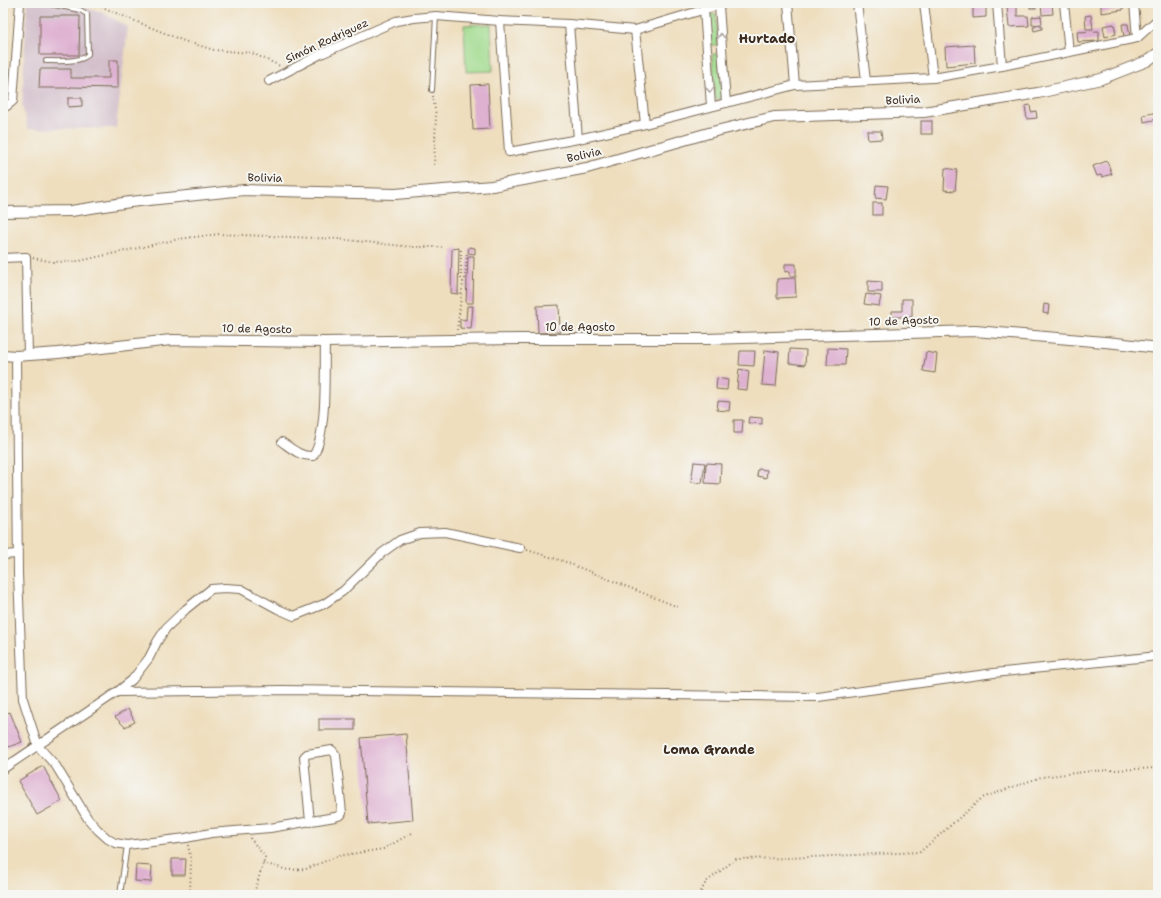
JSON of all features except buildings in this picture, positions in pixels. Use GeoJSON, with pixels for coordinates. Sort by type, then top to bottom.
{"type":"FeatureCollection","features":[{"type":"Feature","properties":{"kind":"street"},"geometry":{"type":"LineString","coordinates":[[3,108],[8,106],[13,101],[20,3]]}},
{"type":"Feature","properties":{"kind":"street"},"geometry":{"type":"LineString","coordinates":[[788,3],[795,85]]}},
{"type":"Feature","properties":{"kind":"street"},"geometry":{"type":"LineString","coordinates":[[857,3],[866,81]]}},
{"type":"Feature","properties":{"kind":"street"},"geometry":{"type":"LineString","coordinates":[[924,3],[933,78]]}},
{"type":"Feature","properties":{"kind":"street"},"geometry":{"type":"LineString","coordinates":[[997,3],[1002,66]]}},
{"type":"Feature","properties":{"kind":"street"},"geometry":{"type":"LineString","coordinates":[[1064,3],[1069,52]]}},
{"type":"Feature","properties":{"kind":"street"},"geometry":{"type":"LineString","coordinates":[[1134,3],[1137,38]]}},
{"type":"Feature","properties":{"kind":"street"},"geometry":{"type":"LineString","coordinates":[[722,4],[722,50],[726,103]]}},
{"type":"Feature","properties":{"kind":"street","name":"Simón Rodriguez"},"geometry":{"type":"LineString","coordinates":[[269,81],[288,70],[396,21],[436,16],[500,22],[569,24],[635,30],[722,4]]}},
{"type":"Feature","properties":{"kind":"street"},"geometry":{"type":"LineString","coordinates":[[704,9],[711,106]]}},
{"type":"Feature","properties":{"kind":"street"},"geometry":{"type":"LineString","coordinates":[[500,22],[509,152],[646,124],[795,85],[933,78],[1002,66],[1137,38],[1158,19]]}},
{"type":"Feature","properties":{"kind":"street"},"geometry":{"type":"LineString","coordinates":[[569,24],[578,139]]}},
{"type":"Feature","properties":{"kind":"street"},"geometry":{"type":"LineString","coordinates":[[635,30],[646,124]]}},
{"type":"Feature","properties":{"kind":"street"},"geometry":{"type":"LineString","coordinates":[[707,52],[722,50]]}},
{"type":"Feature","properties":{"kind":"street","name":"Bolivia"},"geometry":{"type":"LineString","coordinates":[[3,212],[71,211],[130,202],[244,190],[395,194],[492,186],[587,168],[712,132],[774,117],[924,112],[1038,93],[1101,79],[1147,61],[1158,53]]}},
{"type":"Feature","properties":{"kind":"street"},"geometry":{"type":"LineString","coordinates":[[3,258],[26,257],[28,356]]}},
{"type":"Feature","properties":{"kind":"street","name":"10 de Agosto"},"geometry":{"type":"LineString","coordinates":[[3,355],[28,356],[170,340],[325,342],[706,339],[974,331],[1158,348]]}},
{"type":"Feature","properties":{"kind":"street"},"geometry":{"type":"LineString","coordinates":[[282,442],[300,454],[307,456],[313,456],[319,445],[324,416],[325,342]]}},
{"type":"Feature","properties":{"kind":"street"},"geometry":{"type":"LineString","coordinates":[[16,356],[17,554],[23,699],[38,746],[56,766],[88,819],[108,839],[127,845],[186,838],[211,833],[270,828],[310,822],[341,815],[336,755],[332,750],[307,754],[304,757],[310,822]]}},
{"type":"Feature","properties":{"kind":"street"},"geometry":{"type":"LineString","coordinates":[[3,769],[118,692],[132,680],[149,658],[166,628],[186,609],[211,589],[241,589],[294,616],[324,604],[343,591],[382,553],[400,540],[420,532],[445,532],[520,548]]}},
{"type":"Feature","properties":{"kind":"street"},"geometry":{"type":"LineString","coordinates":[[3,555],[17,554]]}},
{"type":"Feature","properties":{"kind":"street"},"geometry":{"type":"LineString","coordinates":[[118,692],[282,690],[818,697],[994,673],[1158,656]]}},
{"type":"Feature","properties":{"kind":"lane"},"geometry":{"type":"LineString","coordinates":[[45,3],[80,10],[87,14],[88,54],[86,57],[79,60],[46,61]]}},
{"type":"Feature","properties":{"kind":"lane"},"geometry":{"type":"LineString","coordinates":[[432,90],[436,16]]}},
{"type":"Feature","properties":{"kind":"lane"},"geometry":{"type":"LineString","coordinates":[[120,895],[127,845]]}},
{"type":"Feature","properties":{"kind":"path"},"geometry":{"type":"LineString","coordinates":[[94,3],[184,41],[214,50],[252,53],[288,70]]}},
{"type":"Feature","properties":{"kind":"path"},"geometry":{"type":"LineString","coordinates":[[432,90],[436,116],[434,165]]}},
{"type":"Feature","properties":{"kind":"path"},"geometry":{"type":"LineString","coordinates":[[26,257],[53,262],[80,261],[179,238],[219,234],[442,247]]}},
{"type":"Feature","properties":{"kind":"path"},"geometry":{"type":"LineString","coordinates":[[461,250],[461,279],[463,282]]}},
{"type":"Feature","properties":{"kind":"path"},"geometry":{"type":"LineString","coordinates":[[456,341],[463,282],[465,279],[467,251]]}},
{"type":"Feature","properties":{"kind":"path"},"geometry":{"type":"LineString","coordinates":[[520,548],[563,561],[678,607]]}},
{"type":"Feature","properties":{"kind":"path"},"geometry":{"type":"LineString","coordinates":[[699,895],[706,882],[736,859],[920,852],[982,798],[1041,777],[1092,770],[1158,768]]}},
{"type":"Feature","properties":{"kind":"path"},"geometry":{"type":"LineString","coordinates":[[263,864],[288,870],[306,869],[338,856],[383,849],[414,832]]}},
{"type":"Feature","properties":{"kind":"path"},"geometry":{"type":"LineString","coordinates":[[249,836],[265,858],[255,895]]}},
{"type":"Feature","properties":{"kind":"path"},"geometry":{"type":"LineString","coordinates":[[186,838],[191,860],[190,895]]}},
{"type":"Feature","properties":{"kind":"shaded area"},"geometry":{"type":"Polygon","coordinates":[[[27,3],[69,3],[103,13],[128,27],[116,128],[28,129],[22,105],[27,3]]]}},
{"type":"Feature","properties":{"kind":"green space"},"geometry":{"type":"Polygon","coordinates":[[[716,14],[718,45],[711,45],[709,15],[716,14]]]}},
{"type":"Feature","properties":{"kind":"green space"},"geometry":{"type":"Polygon","coordinates":[[[491,24],[493,71],[466,72],[464,25],[491,24]]]}},
{"type":"Feature","properties":{"kind":"green space"},"geometry":{"type":"Polygon","coordinates":[[[712,54],[719,54],[722,98],[715,99],[712,54]]]}},
{"type":"Feature","properties":{"kind":"district","name":"Hurtado"},"geometry":{"type":"Point","coordinates":[767,38]}},
{"type":"Feature","properties":{"kind":"district","name":"Loma Grande"},"geometry":{"type":"Point","coordinates":[709,749]}}]}
